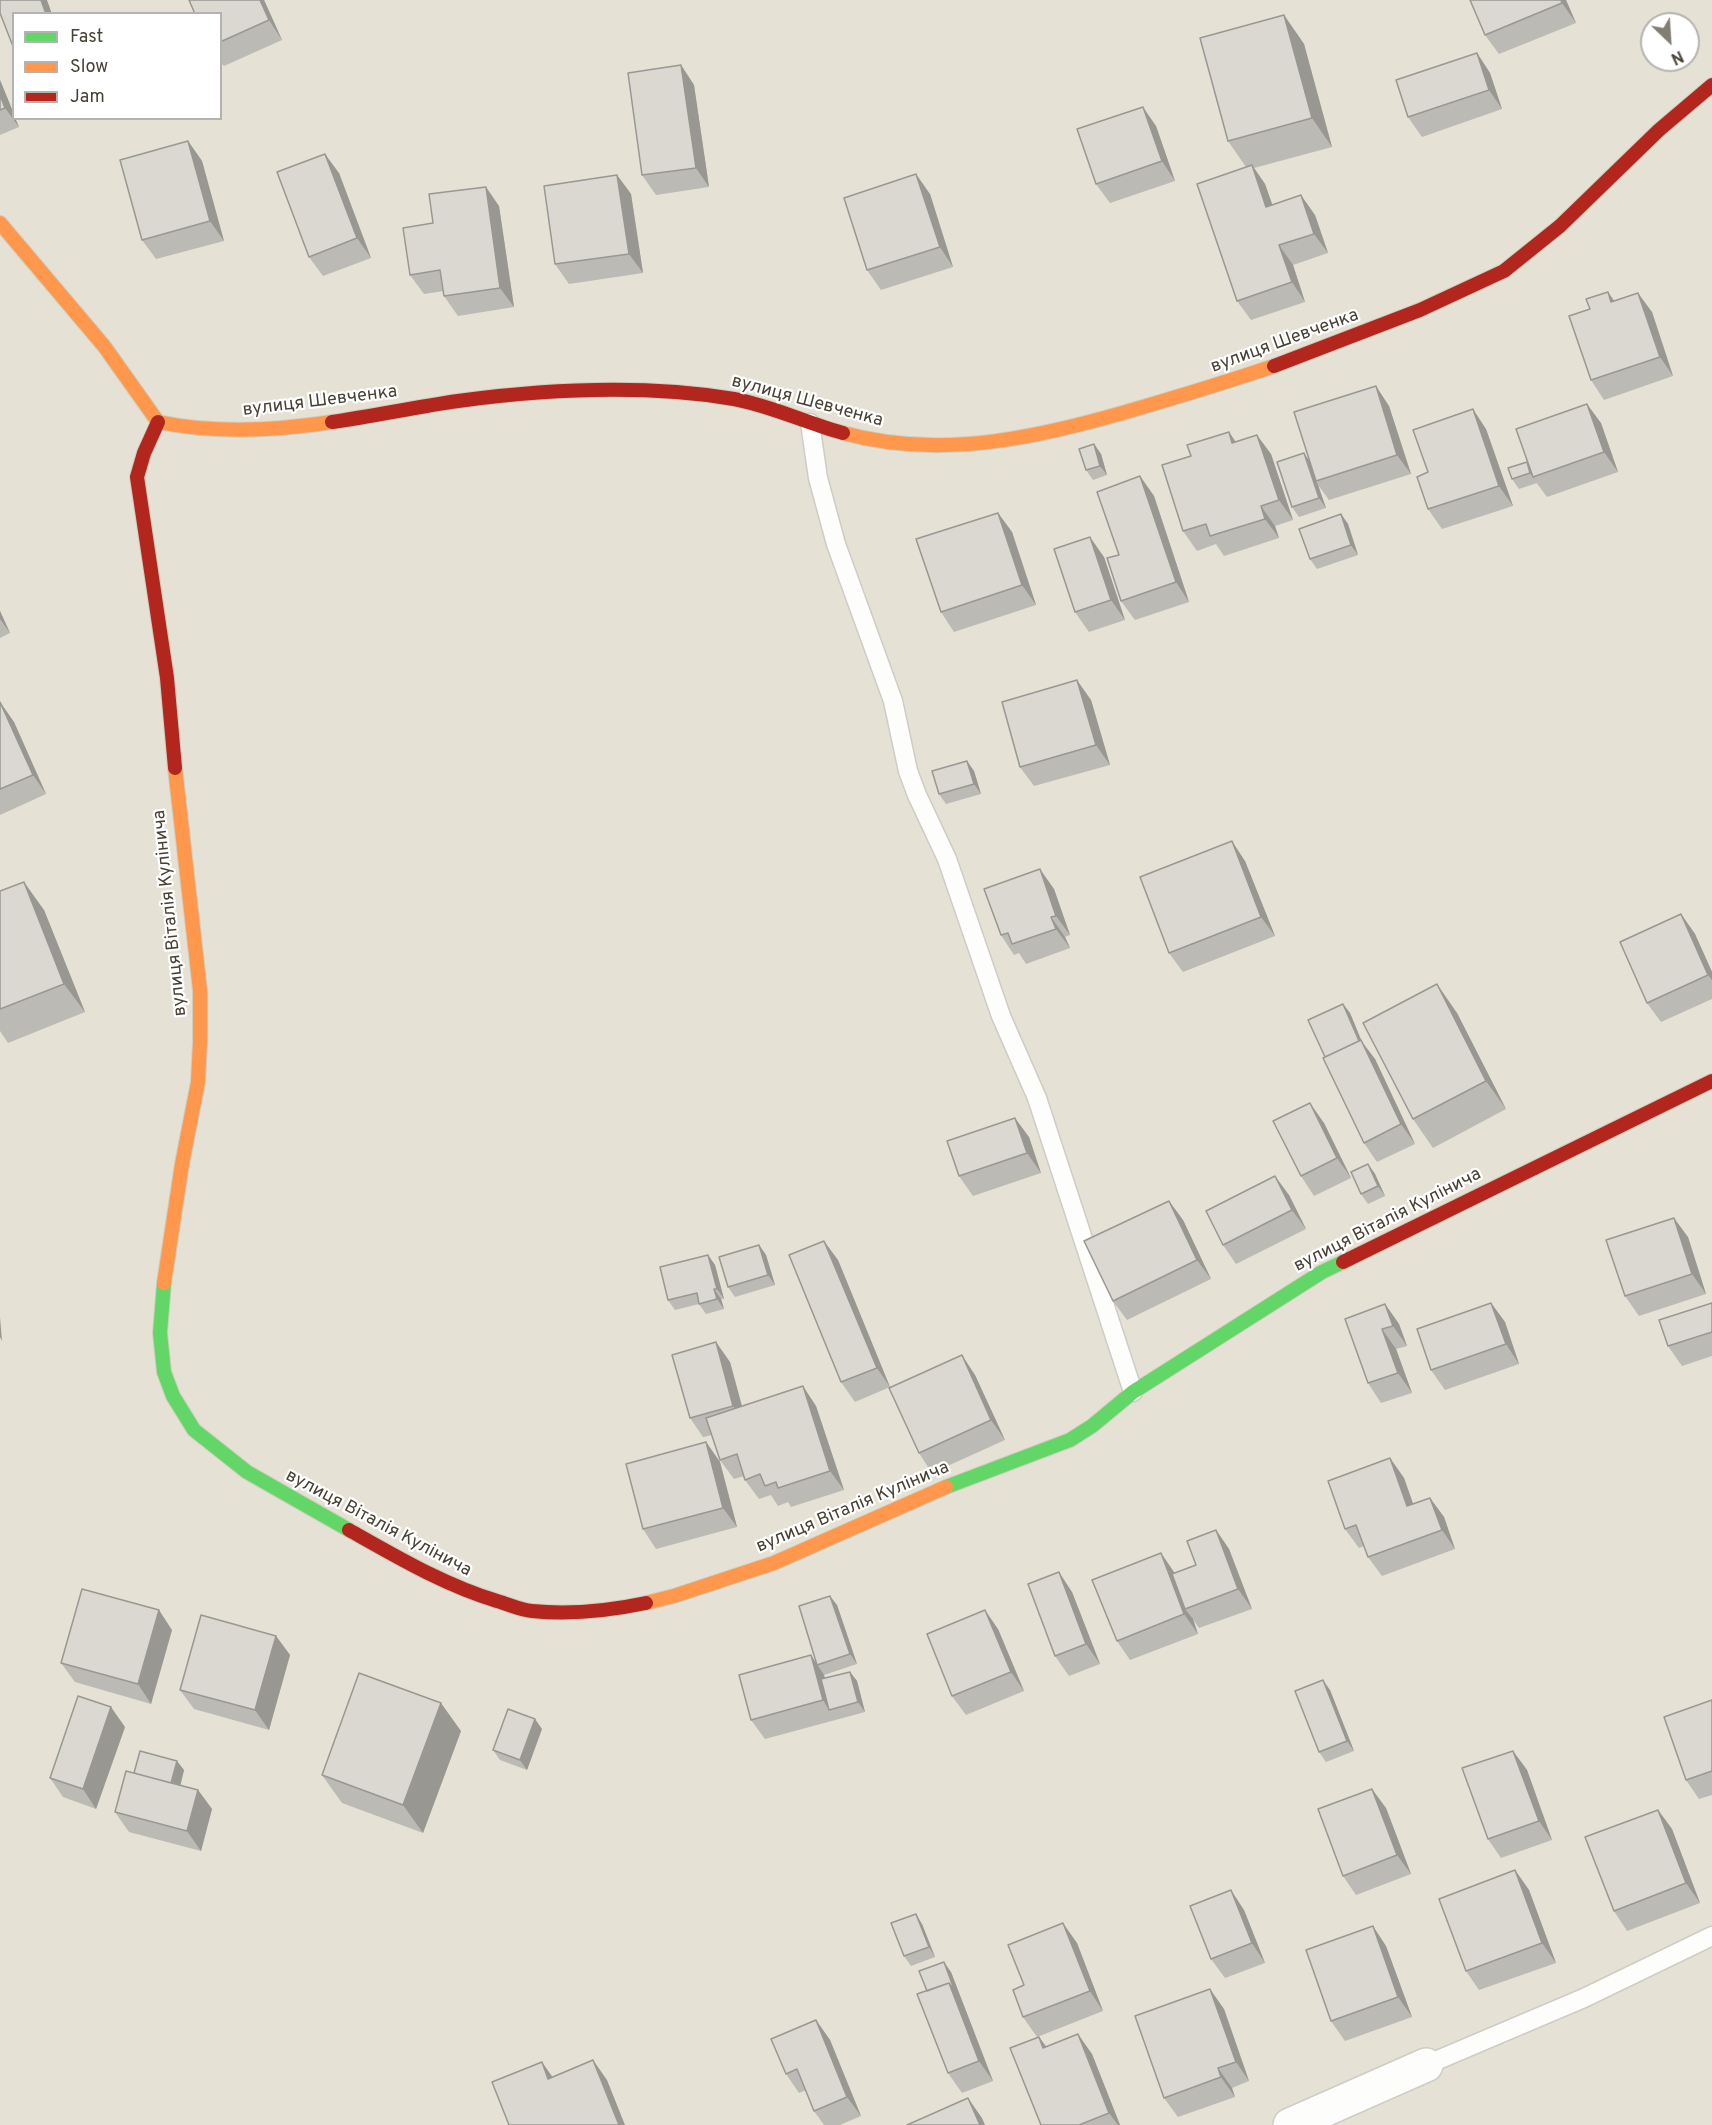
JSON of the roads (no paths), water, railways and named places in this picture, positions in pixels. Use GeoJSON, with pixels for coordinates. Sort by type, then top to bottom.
{"type":"FeatureCollection","features":[{"type":"Feature","properties":{"kind":"street","name":"вулиця Шевченка"},"geometry":{"type":"LineString","coordinates":[[158,422],[217,430],[273,428],[336,421],[490,397],[607,390],[733,399],[774,408],[810,423],[862,439],[915,445],[970,444],[1033,436],[1148,406],[1310,355],[1450,298],[1503,272],[1559,229],[1623,163],[1683,107],[1712,85]]}},
{"type":"Feature","properties":{"kind":"street"},"geometry":{"type":"LineString","coordinates":[[0,223],[104,346],[158,422]]}},
{"type":"Feature","properties":{"kind":"street","name":"вулиця Віталія Кулінича"},"geometry":{"type":"LineString","coordinates":[[158,422],[144,453],[137,477],[167,678],[177,796],[200,990],[198,1082],[182,1164],[161,1305],[160,1334],[164,1372],[173,1396],[194,1430],[247,1472],[431,1576],[467,1592],[505,1605],[543,1613],[583,1613],[622,1608],[674,1596],[774,1563],[944,1488],[1070,1440],[1092,1426],[1132,1392],[1322,1272],[1712,1081]]}},
{"type":"Feature","properties":{"kind":"street"},"geometry":{"type":"LineString","coordinates":[[1290,2125],[1426,2066]]}},
{"type":"Feature","properties":{"kind":"lane"},"geometry":{"type":"LineString","coordinates":[[810,423],[818,478],[836,544],[892,701],[908,771],[916,795],[947,859],[1000,1016],[1037,1098],[1132,1392]]}},
{"type":"Feature","properties":{"kind":"lane"},"geometry":{"type":"LineString","coordinates":[[1426,2066],[1584,1998],[1712,1936]]}}]}
